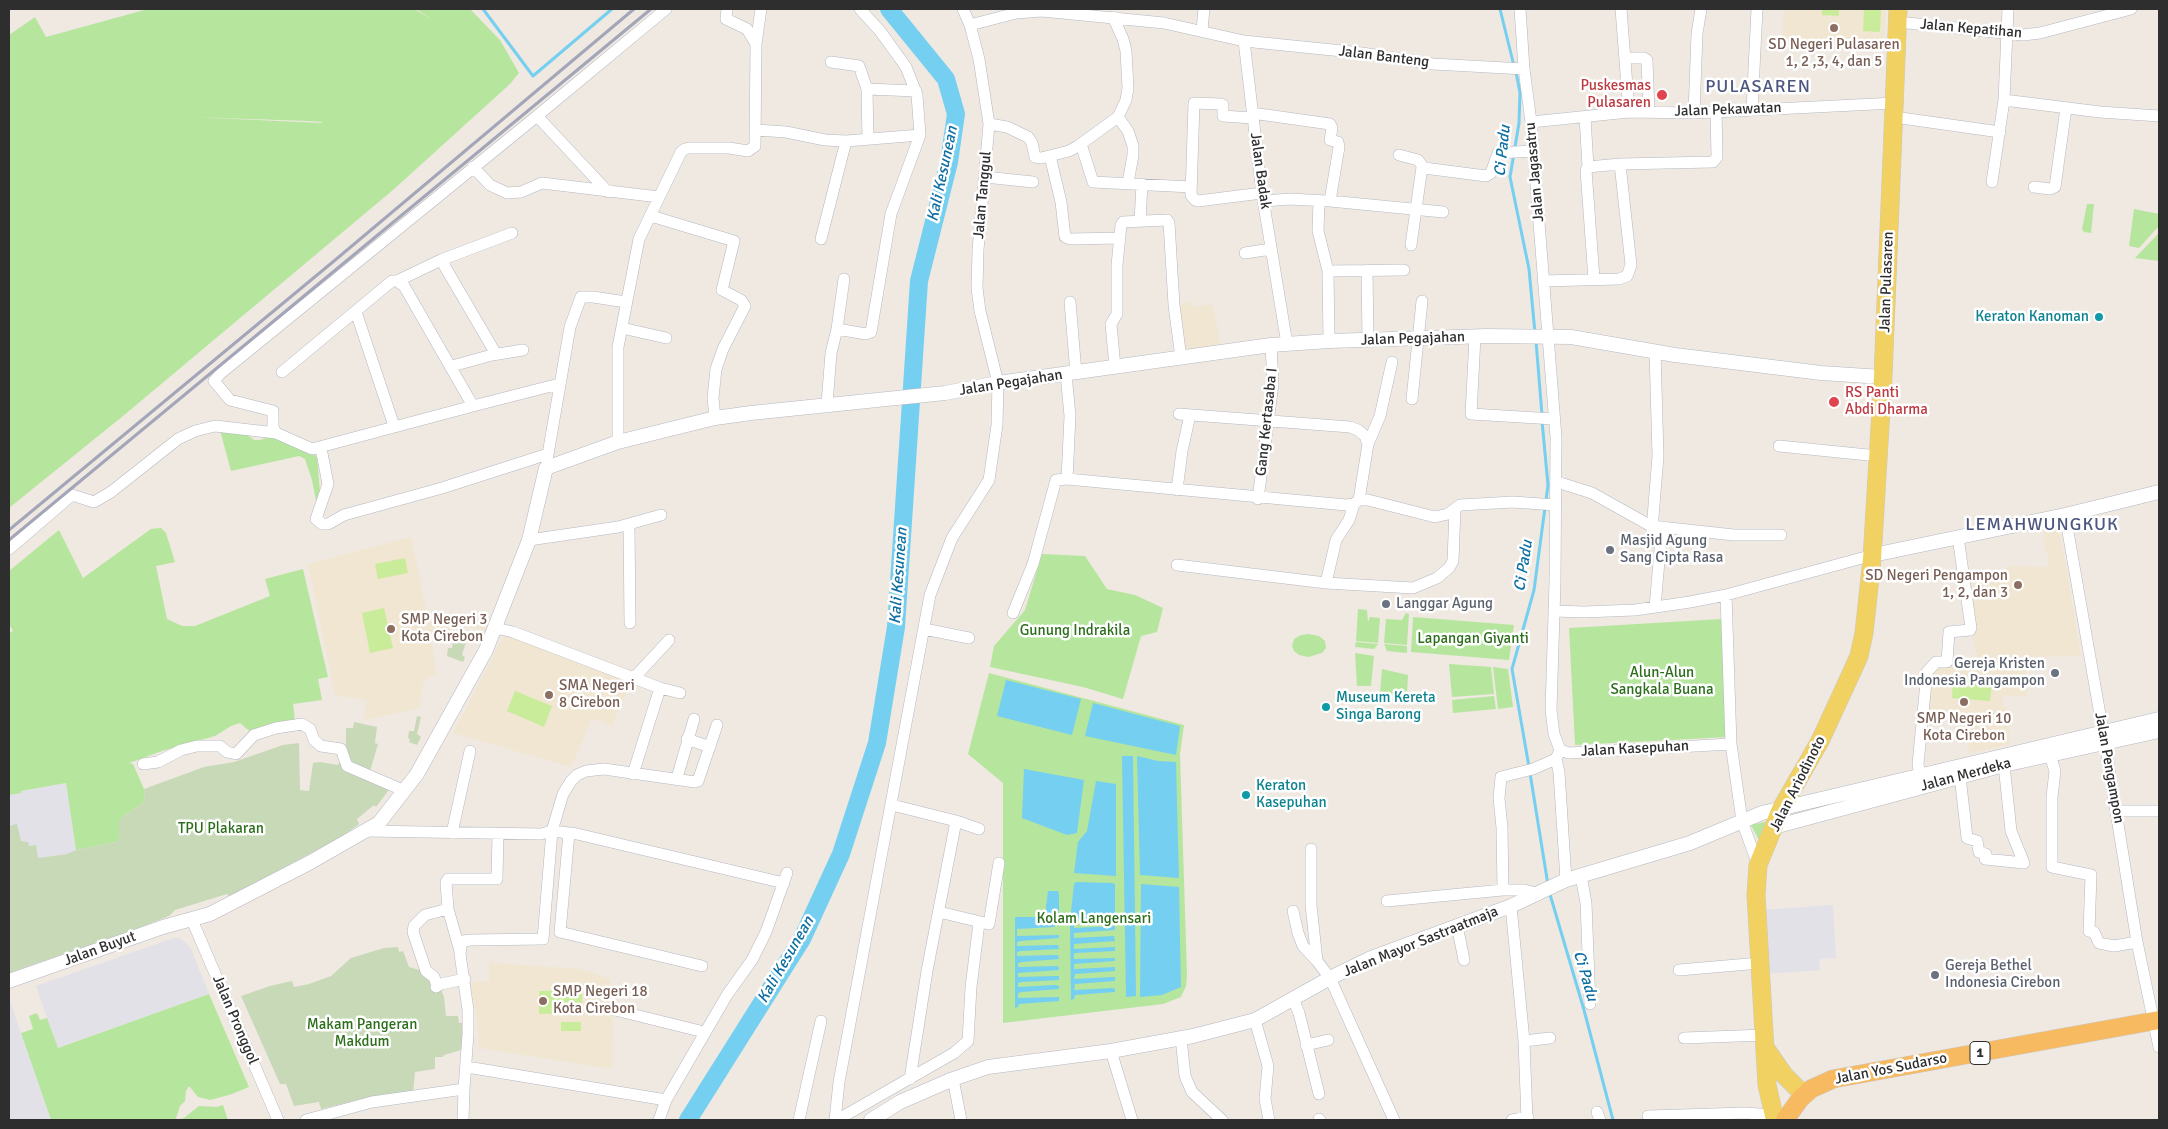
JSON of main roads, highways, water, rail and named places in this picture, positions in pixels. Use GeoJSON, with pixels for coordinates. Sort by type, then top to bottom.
{"type":"FeatureCollection","features":[{"type":"Feature","properties":{"kind":"highway","name":"Jalan Yos Sudarso"},"geometry":{"type":"LineString","coordinates":[[1781,1119],[1811,1089],[1833,1079],[2156,1021]]}},
{"type":"Feature","properties":{"kind":"main road","name":"Jalan Pulasaren"},"geometry":{"type":"LineString","coordinates":[[1873,555],[1883,377],[1898,15]]}},
{"type":"Feature","properties":{"kind":"main road","name":"Jalan Ariodinoto"},"geometry":{"type":"LineString","coordinates":[[1781,1119],[1767,1085],[1756,895],[1758,865],[1781,809],[1820,741],[1859,656],[1864,633],[1873,555]]}},
{"type":"Feature","properties":{"kind":"main road","name":"Jalan Ariodinoto"},"geometry":{"type":"LineString","coordinates":[[1765,1042],[1784,1075],[1804,1095]]}},
{"type":"Feature","properties":{"kind":"water"},"geometry":{"type":"Polygon","coordinates":[[[1006,680],[1081,699],[1072,735],[997,716],[1006,680]]]}},
{"type":"Feature","properties":{"kind":"water"},"geometry":{"type":"Polygon","coordinates":[[[1093,703],[1180,726],[1176,755],[1085,736],[1093,703]]]}},
{"type":"Feature","properties":{"kind":"water"},"geometry":{"type":"Polygon","coordinates":[[[1122,756],[1133,756],[1136,996],[1126,997],[1122,756]]]}},
{"type":"Feature","properties":{"kind":"water"},"geometry":{"type":"Polygon","coordinates":[[[1137,756],[1158,761],[1176,762],[1179,878],[1140,875],[1137,756]]]}},
{"type":"Feature","properties":{"kind":"water"},"geometry":{"type":"Polygon","coordinates":[[[1024,769],[1084,780],[1077,833],[1067,835],[1022,818],[1024,769]]]}},
{"type":"Feature","properties":{"kind":"water"},"geometry":{"type":"Polygon","coordinates":[[[1096,781],[1116,784],[1116,876],[1074,873],[1078,842],[1087,831],[1096,781]]]}},
{"type":"Feature","properties":{"kind":"water"},"geometry":{"type":"Polygon","coordinates":[[[1076,882],[1115,884],[1115,915],[1113,918],[1075,920],[1073,921],[1074,928],[1115,926],[1115,930],[1074,933],[1074,938],[1114,936],[1115,941],[1074,944],[1074,949],[1115,947],[1115,951],[1076,953],[1074,954],[1074,959],[1115,958],[1115,961],[1074,964],[1074,969],[1115,967],[1115,971],[1075,974],[1074,979],[1115,977],[1115,981],[1075,984],[1074,990],[1113,988],[1115,992],[1075,995],[1074,999],[1071,1000],[1070,921],[1074,884],[1076,882]]]}},
{"type":"Feature","properties":{"kind":"water"},"geometry":{"type":"Polygon","coordinates":[[[1141,884],[1179,887],[1181,987],[1162,995],[1140,997],[1141,884]]]}},
{"type":"Feature","properties":{"kind":"water"},"geometry":{"type":"Polygon","coordinates":[[[1048,891],[1058,891],[1059,923],[1054,927],[1017,929],[1017,936],[1059,935],[1059,938],[1021,941],[1017,942],[1017,946],[1058,945],[1059,949],[1021,951],[1017,952],[1017,956],[1058,955],[1059,959],[1022,962],[1018,963],[1018,967],[1058,966],[1059,970],[1018,973],[1018,977],[1059,976],[1059,980],[1022,982],[1018,983],[1018,987],[1055,985],[1059,986],[1059,989],[1022,992],[1018,993],[1018,998],[1059,997],[1059,1001],[1019,1004],[1015,1008],[1015,917],[1041,917],[1045,914],[1048,891]]]}},
{"type":"Feature","properties":{"kind":"waterway"},"geometry":{"type":"LineString","coordinates":[[483,9],[533,76],[612,9]]}},
{"type":"Feature","properties":{"kind":"waterway","name":"Kali Kesunean"},"geometry":{"type":"LineString","coordinates":[[688,1120],[802,939],[841,854],[877,743],[896,627],[919,281],[949,162],[956,114],[946,79],[889,9]]}},
{"type":"Feature","properties":{"kind":"waterway","name":"Ci Padu"},"geometry":{"type":"LineString","coordinates":[[1500,9],[1514,66]]}},
{"type":"Feature","properties":{"kind":"waterway","name":"Ci Padu"},"geometry":{"type":"LineString","coordinates":[[1516,72],[1520,93],[1519,123],[1510,177],[1529,269],[1535,333]]}},
{"type":"Feature","properties":{"kind":"waterway","name":"Ci Padu"},"geometry":{"type":"LineString","coordinates":[[1536,341],[1542,415]]}},
{"type":"Feature","properties":{"kind":"waterway","name":"Ci Padu"},"geometry":{"type":"LineString","coordinates":[[1529,767],[1512,669],[1534,590],[1548,485],[1542,421]]}},
{"type":"Feature","properties":{"kind":"waterway","name":"Ci Padu"},"geometry":{"type":"LineString","coordinates":[[1530,773],[1548,885]]}},
{"type":"Feature","properties":{"kind":"waterway","name":"Ci Padu"},"geometry":{"type":"LineString","coordinates":[[1549,891],[1584,1010],[1613,1120]]}},
{"type":"Feature","properties":{"kind":"railway"},"geometry":{"type":"LineString","coordinates":[[9,530],[634,9]]}},
{"type":"Feature","properties":{"kind":"railway"},"geometry":{"type":"LineString","coordinates":[[9,540],[651,9]]}},
{"type":"Feature","properties":{"kind":"place","name":"SD Negeri Pulasaren 1, 2 ,3, 4, dan 5"},"geometry":{"type":"Point","coordinates":[1834,28]}},
{"type":"Feature","properties":{"kind":"place","name":"Puskesmas Pulasaren"},"geometry":{"type":"Point","coordinates":[1662,95]}},
{"type":"Feature","properties":{"kind":"place","name":"Keraton Kanoman"},"geometry":{"type":"Point","coordinates":[2099,317]}},
{"type":"Feature","properties":{"kind":"place","name":"RS Panti Abdi Dharma"},"geometry":{"type":"Point","coordinates":[1834,402]}},
{"type":"Feature","properties":{"kind":"place","name":"Masjid Agung Sang Cipta Rasa"},"geometry":{"type":"Point","coordinates":[1610,550]}},
{"type":"Feature","properties":{"kind":"place","name":"SD Negeri Pengampon 1, 2, dan 3"},"geometry":{"type":"Point","coordinates":[2018,585]}},
{"type":"Feature","properties":{"kind":"place","name":"Langgar Agung"},"geometry":{"type":"Point","coordinates":[1386,604]}},
{"type":"Feature","properties":{"kind":"place","name":"SMP Negeri 3 Kota Cirebon"},"geometry":{"type":"Point","coordinates":[391,629]}},
{"type":"Feature","properties":{"kind":"place","name":"Gereja Kristen Indonesia Pangampon"},"geometry":{"type":"Point","coordinates":[2055,673]}},
{"type":"Feature","properties":{"kind":"place","name":"SMA Negeri 8 Cirebon"},"geometry":{"type":"Point","coordinates":[549,695]}},
{"type":"Feature","properties":{"kind":"place","name":"SMP Negeri 10 Kota Cirebon"},"geometry":{"type":"Point","coordinates":[1964,702]}},
{"type":"Feature","properties":{"kind":"place","name":"Museum Kereta Singa Barong"},"geometry":{"type":"Point","coordinates":[1326,707]}},
{"type":"Feature","properties":{"kind":"place","name":"Keraton Kasepuhan"},"geometry":{"type":"Point","coordinates":[1246,795]}},
{"type":"Feature","properties":{"kind":"place","name":"Gereja Bethel Indonesia Cirebon"},"geometry":{"type":"Point","coordinates":[1935,975]}},
{"type":"Feature","properties":{"kind":"place","name":"SMP Negeri 18 Kota Cirebon"},"geometry":{"type":"Point","coordinates":[543,1001]}},
{"type":"Feature","properties":{"kind":"district","name":"PULASAREN"},"geometry":{"type":"Point","coordinates":[1758,87]}},
{"type":"Feature","properties":{"kind":"district","name":"LEMAHWUNGKUK"},"geometry":{"type":"Point","coordinates":[2042,525]}},
{"type":"Feature","properties":{"kind":"park label","name":"Gunung Indrakila"},"geometry":{"type":"Point","coordinates":[1075,631]}},
{"type":"Feature","properties":{"kind":"park label","name":"Lapangan Giyanti"},"geometry":{"type":"Point","coordinates":[1473,639]}},
{"type":"Feature","properties":{"kind":"park label","name":"Alun-Alun Sangkala Buana"},"geometry":{"type":"Point","coordinates":[1662,682]}},
{"type":"Feature","properties":{"kind":"park label","name":"TPU Plakaran"},"geometry":{"type":"Point","coordinates":[221,829]}},
{"type":"Feature","properties":{"kind":"park label","name":"Kolam Langensari"},"geometry":{"type":"Point","coordinates":[1094,919]}},
{"type":"Feature","properties":{"kind":"park label","name":"Makam Pangeran Makdum"},"geometry":{"type":"Point","coordinates":[362,1034]}}]}
